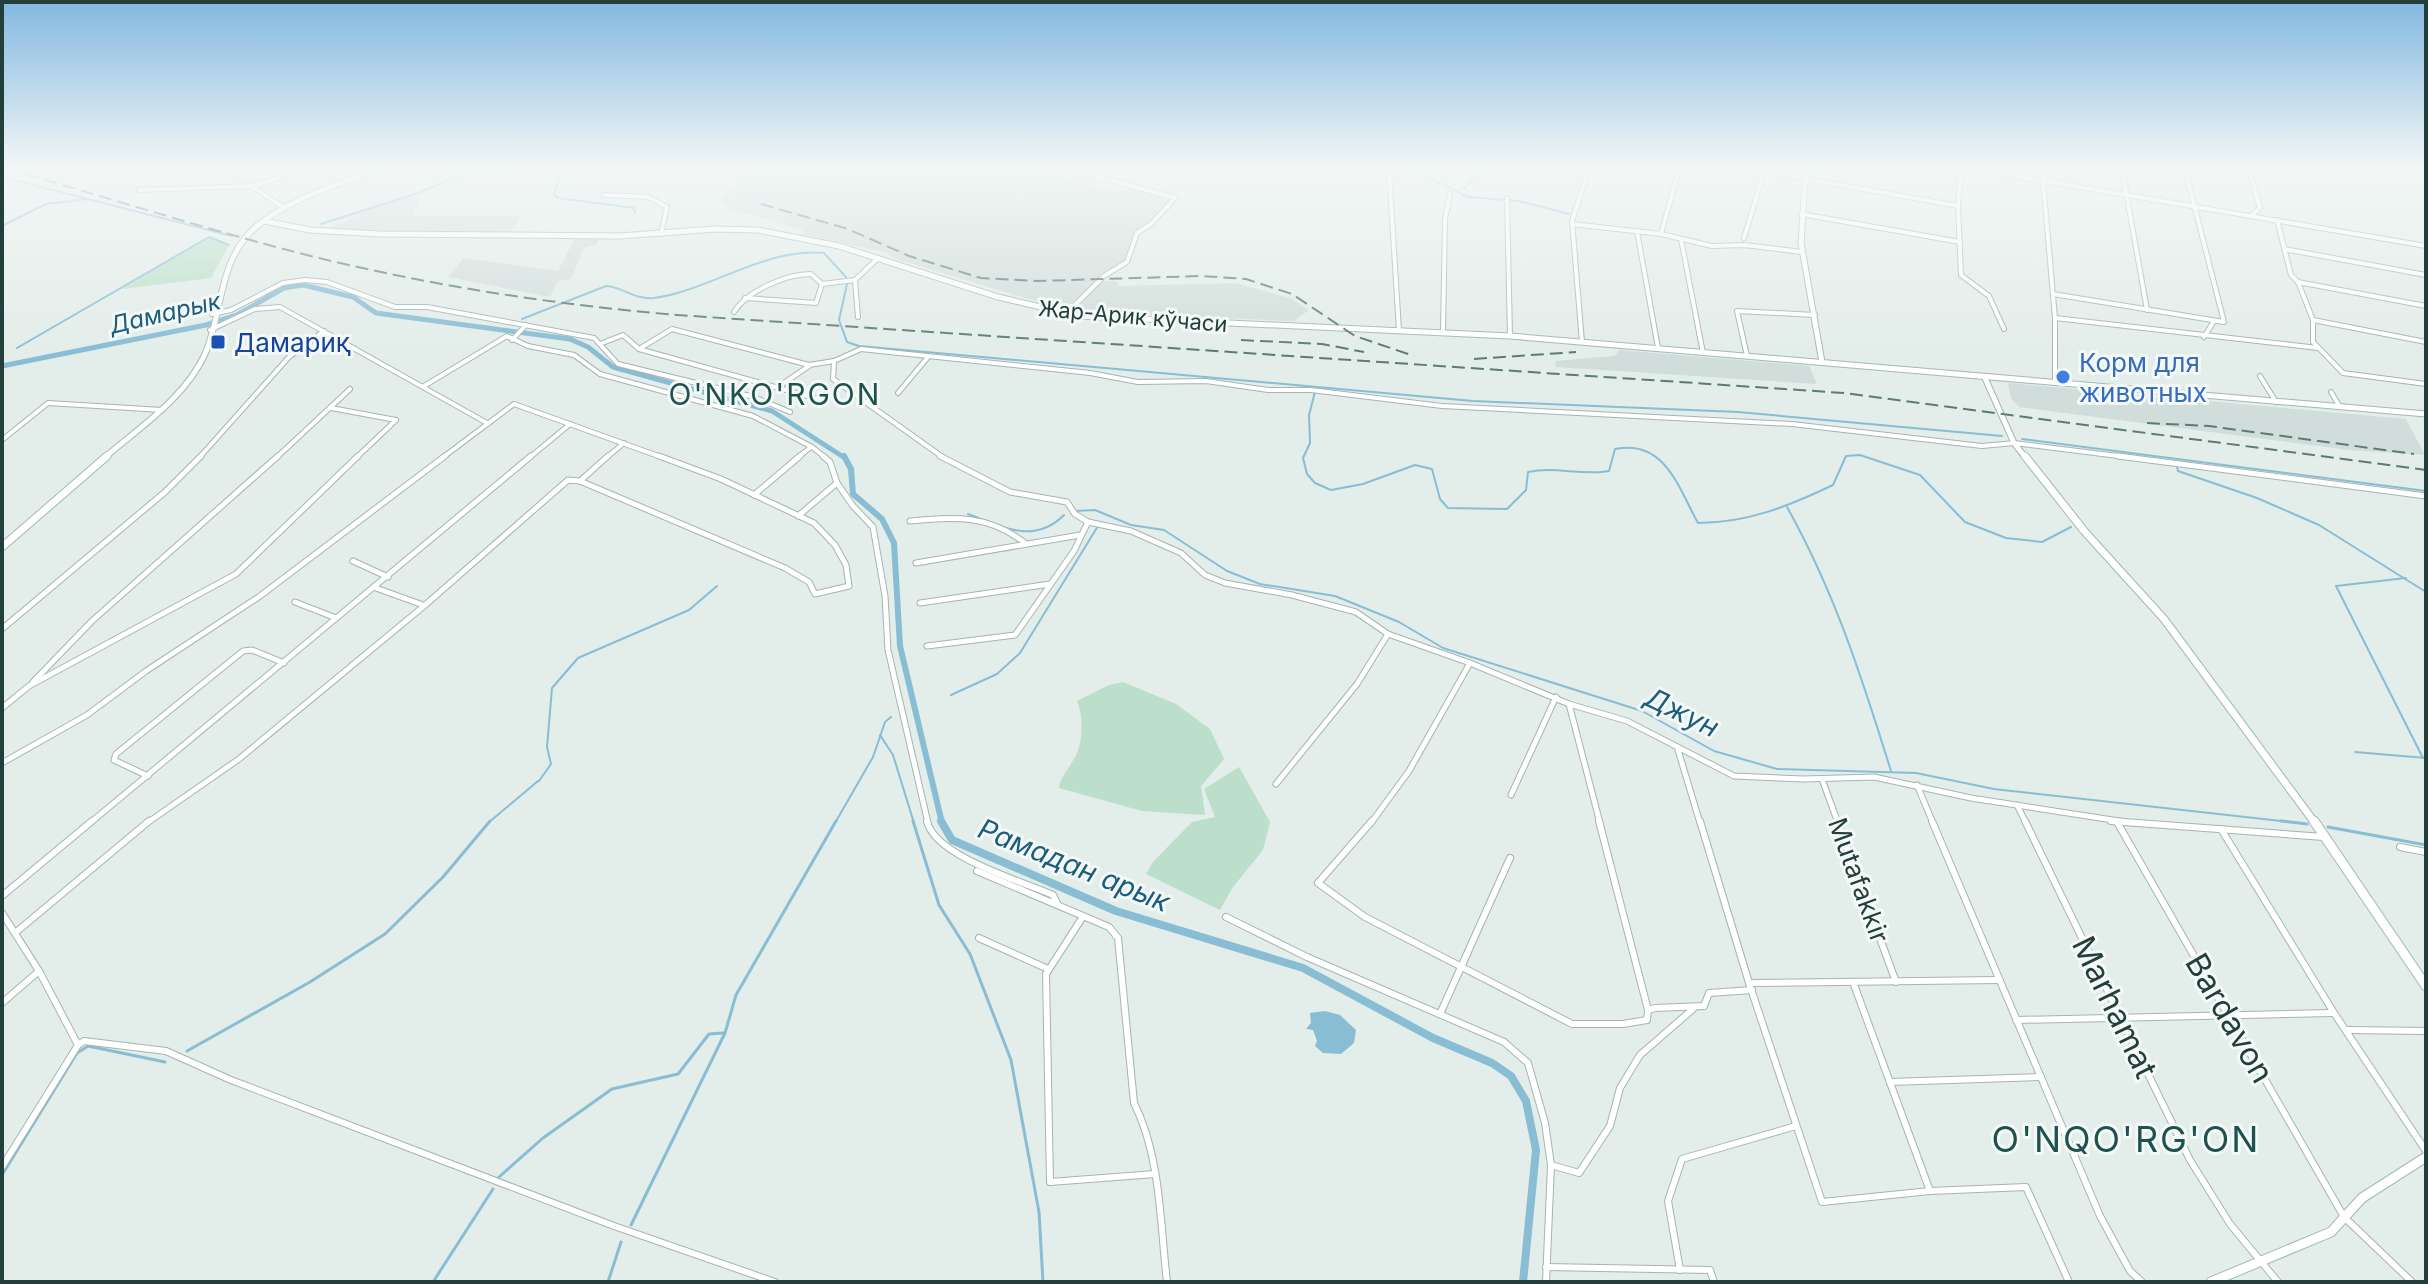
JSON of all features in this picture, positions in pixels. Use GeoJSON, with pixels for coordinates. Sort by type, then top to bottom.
{"type":"FeatureCollection","features":[{"type":"Feature","properties":{"kind":"main road"},"geometry":{"type":"LineString","coordinates":[[2,547],[163,410],[197,370],[205,353],[211,323],[232,258],[257,229]]}},
{"type":"Feature","properties":{"kind":"main road","name":"Жар-Арик кўчаси"},"geometry":{"type":"LineString","coordinates":[[301,229],[315,232],[661,234],[720,229]]}},
{"type":"Feature","properties":{"kind":"main road","name":"Жар-Арик кўчаси"},"geometry":{"type":"LineString","coordinates":[[741,229],[783,233],[1022,305],[1066,314],[1510,336],[2426,414]]}},
{"type":"Feature","properties":{"kind":"main road"},"geometry":{"type":"LineString","coordinates":[[1801,229],[1802,252],[1816,315],[1822,362]]}},
{"type":"Feature","properties":{"kind":"main road"},"geometry":{"type":"LineString","coordinates":[[1985,378],[2014,443],[2085,532],[2164,619],[2325,837],[2426,986]]}},
{"type":"Feature","properties":{"kind":"main road"},"geometry":{"type":"LineString","coordinates":[[2211,1282],[2331,1232],[2362,1198],[2426,1154]]}},
{"type":"Feature","properties":{"kind":"street"},"geometry":{"type":"LineString","coordinates":[[661,234],[662,229]]}},
{"type":"Feature","properties":{"kind":"street"},"geometry":{"type":"LineString","coordinates":[[1066,314],[1104,276],[1127,262],[1137,233],[1143,229]]}},
{"type":"Feature","properties":{"kind":"street"},"geometry":{"type":"LineString","coordinates":[[1393,229],[1399,330]]}},
{"type":"Feature","properties":{"kind":"street"},"geometry":{"type":"LineString","coordinates":[[1443,332],[1445,229]]}},
{"type":"Feature","properties":{"kind":"street"},"geometry":{"type":"LineString","coordinates":[[1508,229],[1510,336]]}},
{"type":"Feature","properties":{"kind":"street"},"geometry":{"type":"LineString","coordinates":[[1572,229],[1582,342]]}},
{"type":"Feature","properties":{"kind":"street"},"geometry":{"type":"LineString","coordinates":[[1618,229],[1661,234],[1712,246],[1744,245],[1802,252]]}},
{"type":"Feature","properties":{"kind":"street"},"geometry":{"type":"LineString","coordinates":[[1661,234],[1662,229]]}},
{"type":"Feature","properties":{"kind":"street"},"geometry":{"type":"LineString","coordinates":[[1744,238],[1747,229]]}},
{"type":"Feature","properties":{"kind":"street"},"geometry":{"type":"LineString","coordinates":[[1886,229],[1960,242]]}},
{"type":"Feature","properties":{"kind":"street"},"geometry":{"type":"LineString","coordinates":[[1959,229],[1961,275],[1989,296],[2004,329]]}},
{"type":"Feature","properties":{"kind":"street"},"geometry":{"type":"LineString","coordinates":[[2047,229],[2055,318],[2055,383]]}},
{"type":"Feature","properties":{"kind":"street"},"geometry":{"type":"LineString","coordinates":[[2132,229],[2147,310]]}},
{"type":"Feature","properties":{"kind":"street"},"geometry":{"type":"LineString","coordinates":[[2053,294],[2224,322],[2200,229]]}},
{"type":"Feature","properties":{"kind":"street"},"geometry":{"type":"LineString","coordinates":[[2279,229],[2291,275],[2298,282],[2313,320],[2313,342],[2318,348],[2343,373],[2426,384]]}},
{"type":"Feature","properties":{"kind":"street"},"geometry":{"type":"LineString","coordinates":[[2328,229],[2426,246]]}},
{"type":"Feature","properties":{"kind":"street"},"geometry":{"type":"LineString","coordinates":[[1637,231],[1658,348]]}},
{"type":"Feature","properties":{"kind":"street"},"geometry":{"type":"LineString","coordinates":[[1681,239],[1703,353]]}},
{"type":"Feature","properties":{"kind":"street"},"geometry":{"type":"LineString","coordinates":[[2284,249],[2426,275]]}},
{"type":"Feature","properties":{"kind":"street"},"geometry":{"type":"LineString","coordinates":[[734,312],[743,298],[800,274],[811,274],[822,284],[855,280],[877,259]]}},
{"type":"Feature","properties":{"kind":"street"},"geometry":{"type":"LineString","coordinates":[[211,323],[283,283],[305,280],[357,291],[395,307],[427,307],[594,338],[618,364],[754,397],[790,412]]}},
{"type":"Feature","properties":{"kind":"street"},"geometry":{"type":"LineString","coordinates":[[855,280],[858,317]]}},
{"type":"Feature","properties":{"kind":"street"},"geometry":{"type":"LineString","coordinates":[[2298,282],[2426,306]]}},
{"type":"Feature","properties":{"kind":"street"},"geometry":{"type":"LineString","coordinates":[[743,298],[816,303],[822,284]]}},
{"type":"Feature","properties":{"kind":"street"},"geometry":{"type":"LineString","coordinates":[[211,323],[272,305],[280,307],[487,423]]}},
{"type":"Feature","properties":{"kind":"street"},"geometry":{"type":"LineString","coordinates":[[1747,356],[1737,311],[1816,315]]}},
{"type":"Feature","properties":{"kind":"street"},"geometry":{"type":"LineString","coordinates":[[2055,318],[2318,348]]}},
{"type":"Feature","properties":{"kind":"street"},"geometry":{"type":"LineString","coordinates":[[2313,320],[2426,342]]}},
{"type":"Feature","properties":{"kind":"street"},"geometry":{"type":"LineString","coordinates":[[2204,337],[2214,321]]}},
{"type":"Feature","properties":{"kind":"street"},"geometry":{"type":"LineString","coordinates":[[424,386],[503,336],[515,323]]}},
{"type":"Feature","properties":{"kind":"street"},"geometry":{"type":"LineString","coordinates":[[512,340],[526,325]]}},
{"type":"Feature","properties":{"kind":"street"},"geometry":{"type":"LineString","coordinates":[[639,349],[672,329],[809,365],[834,361],[861,349],[1090,373],[1138,382],[1206,381],[1268,390],[1315,391],[1442,406],[1792,424],[1982,446],[2014,443],[2426,496]]}},
{"type":"Feature","properties":{"kind":"street"},"geometry":{"type":"LineString","coordinates":[[2,629],[165,492],[217,441],[289,357],[324,331]]}},
{"type":"Feature","properties":{"kind":"street"},"geometry":{"type":"LineString","coordinates":[[600,344],[623,335],[639,349],[818,399]]}},
{"type":"Feature","properties":{"kind":"street"},"geometry":{"type":"LineString","coordinates":[[503,336],[566,350],[585,359],[600,374],[753,416],[812,447],[830,462],[837,483],[873,527],[885,596],[888,650],[913,748],[929,829],[946,849],[1053,895],[1057,903]]}},
{"type":"Feature","properties":{"kind":"street"},"geometry":{"type":"LineString","coordinates":[[898,393],[929,356]]}},
{"type":"Feature","properties":{"kind":"street"},"geometry":{"type":"LineString","coordinates":[[834,361],[833,379],[937,455],[1010,492],[1067,502],[1075,514],[1088,522],[1131,531],[1181,553],[1205,575],[1225,583],[1292,595],[1356,612],[1388,634],[1470,663],[1569,704],[1627,721],[1734,776],[1874,777],[1971,798],[2117,822],[2325,837]]}},
{"type":"Feature","properties":{"kind":"street"},"geometry":{"type":"LineString","coordinates":[[780,386],[809,365]]}},
{"type":"Feature","properties":{"kind":"street"},"geometry":{"type":"LineString","coordinates":[[2260,376],[2276,402]]}},
{"type":"Feature","properties":{"kind":"street"},"geometry":{"type":"LineString","coordinates":[[2,708],[29,686],[92,621],[246,487],[350,389]]}},
{"type":"Feature","properties":{"kind":"street"},"geometry":{"type":"LineString","coordinates":[[2331,392],[2340,407]]}},
{"type":"Feature","properties":{"kind":"street"},"geometry":{"type":"LineString","coordinates":[[2,440],[48,403],[163,410]]}},
{"type":"Feature","properties":{"kind":"street"},"geometry":{"type":"LineString","coordinates":[[2,763],[87,715],[146,671],[260,596],[514,404],[624,443],[754,495],[814,523],[835,545],[846,565],[849,586],[815,594],[809,582],[792,571],[580,481],[568,480],[424,606],[239,759],[148,822],[15,933]]}},
{"type":"Feature","properties":{"kind":"street"},"geometry":{"type":"LineString","coordinates":[[29,686],[236,574],[396,420],[330,408]]}},
{"type":"Feature","properties":{"kind":"street"},"geometry":{"type":"LineString","coordinates":[[2,896],[570,423]]}},
{"type":"Feature","properties":{"kind":"street"},"geometry":{"type":"LineString","coordinates":[[580,481],[624,443]]}},
{"type":"Feature","properties":{"kind":"street"},"geometry":{"type":"LineString","coordinates":[[754,495],[812,447]]}},
{"type":"Feature","properties":{"kind":"street"},"geometry":{"type":"LineString","coordinates":[[798,516],[837,483]]}},
{"type":"Feature","properties":{"kind":"street"},"geometry":{"type":"LineString","coordinates":[[910,521],[969,516],[1009,529],[1025,543]]}},
{"type":"Feature","properties":{"kind":"street"},"geometry":{"type":"LineString","coordinates":[[927,646],[1015,635],[1074,551],[1088,522]]}},
{"type":"Feature","properties":{"kind":"street"},"geometry":{"type":"LineString","coordinates":[[916,563],[1081,535]]}},
{"type":"Feature","properties":{"kind":"street"},"geometry":{"type":"LineString","coordinates":[[353,561],[388,577]]}},
{"type":"Feature","properties":{"kind":"street"},"geometry":{"type":"LineString","coordinates":[[920,603],[1051,584]]}},
{"type":"Feature","properties":{"kind":"street"},"geometry":{"type":"LineString","coordinates":[[375,588],[424,606]]}},
{"type":"Feature","properties":{"kind":"street"},"geometry":{"type":"LineString","coordinates":[[295,602],[337,619]]}},
{"type":"Feature","properties":{"kind":"street"},"geometry":{"type":"LineString","coordinates":[[1276,784],[1357,684],[1388,634]]}},
{"type":"Feature","properties":{"kind":"street"},"geometry":{"type":"LineString","coordinates":[[148,776],[114,760],[116,754],[243,651],[252,650],[284,663]]}},
{"type":"Feature","properties":{"kind":"street"},"geometry":{"type":"LineString","coordinates":[[1470,663],[1409,771],[1367,828],[1318,883],[1365,917],[1572,1024],[1623,1024],[1647,1020],[1648,1010],[1569,704]]}},
{"type":"Feature","properties":{"kind":"street"},"geometry":{"type":"LineString","coordinates":[[1511,795],[1556,697]]}},
{"type":"Feature","properties":{"kind":"street"},"geometry":{"type":"LineString","coordinates":[[1678,749],[1751,987],[1822,1202],[1930,1191],[2026,1187],[2069,1282]]}},
{"type":"Feature","properties":{"kind":"street","name":"Mutafakkir"},"geometry":{"type":"LineString","coordinates":[[1822,779],[1896,982]]}},
{"type":"Feature","properties":{"kind":"street"},"geometry":{"type":"LineString","coordinates":[[1917,785],[2100,1216],[2130,1271],[2142,1282]]}},
{"type":"Feature","properties":{"kind":"street","name":"Marhamat"},"geometry":{"type":"LineString","coordinates":[[2017,804],[2212,1199],[2259,1262],[2278,1282]]}},
{"type":"Feature","properties":{"kind":"street","name":"Bardavon"},"geometry":{"type":"LineString","coordinates":[[2117,822],[2344,1217],[2412,1282]]}},
{"type":"Feature","properties":{"kind":"street"},"geometry":{"type":"LineString","coordinates":[[2221,829],[2334,1013],[2426,1154]]}},
{"type":"Feature","properties":{"kind":"street"},"geometry":{"type":"LineString","coordinates":[[2400,847],[2426,852]]}},
{"type":"Feature","properties":{"kind":"street"},"geometry":{"type":"LineString","coordinates":[[1440,1014],[1510,858]]}},
{"type":"Feature","properties":{"kind":"street"},"geometry":{"type":"LineString","coordinates":[[977,871],[1109,927],[1118,938],[1134,1103],[1146,1127],[1155,1174],[1167,1282]]}},
{"type":"Feature","properties":{"kind":"street"},"geometry":{"type":"LineString","coordinates":[[2,913],[39,971],[78,1045]]}},
{"type":"Feature","properties":{"kind":"street"},"geometry":{"type":"LineString","coordinates":[[1226,917],[1307,957],[1504,1042],[1528,1063],[1545,1123],[1551,1165],[1546,1282]]}},
{"type":"Feature","properties":{"kind":"street"},"geometry":{"type":"LineString","coordinates":[[1082,918],[1046,974],[1050,1182],[1155,1174]]}},
{"type":"Feature","properties":{"kind":"street"},"geometry":{"type":"LineString","coordinates":[[979,938],[1048,969]]}},
{"type":"Feature","properties":{"kind":"street"},"geometry":{"type":"LineString","coordinates":[[2,1003],[39,971]]}},
{"type":"Feature","properties":{"kind":"street"},"geometry":{"type":"LineString","coordinates":[[1648,1010],[1704,1006],[1709,993],[1751,987],[1998,980]]}},
{"type":"Feature","properties":{"kind":"street"},"geometry":{"type":"LineString","coordinates":[[1853,982],[1930,1191]]}},
{"type":"Feature","properties":{"kind":"street"},"geometry":{"type":"LineString","coordinates":[[1551,1165],[1579,1173],[1610,1126],[1620,1088],[1640,1055],[1692,1013],[1693,1008]]}},
{"type":"Feature","properties":{"kind":"street"},"geometry":{"type":"LineString","coordinates":[[2016,1020],[2334,1013]]}},
{"type":"Feature","properties":{"kind":"street"},"geometry":{"type":"LineString","coordinates":[[2347,1030],[2426,1031]]}},
{"type":"Feature","properties":{"kind":"street"},"geometry":{"type":"LineString","coordinates":[[2,1167],[78,1045],[84,1041],[166,1051],[246,1085],[599,1220],[775,1282]]}},
{"type":"Feature","properties":{"kind":"street"},"geometry":{"type":"LineString","coordinates":[[1890,1082],[2041,1077]]}},
{"type":"Feature","properties":{"kind":"street"},"geometry":{"type":"LineString","coordinates":[[1680,1270],[1668,1201],[1682,1159],[1796,1126]]}},
{"type":"Feature","properties":{"kind":"street"},"geometry":{"type":"LineString","coordinates":[[1546,1267],[1710,1270],[1714,1282]]}},
{"type":"Feature","properties":{"kind":"shaded area"},"geometry":{"type":"Polygon","coordinates":[[[324,229],[512,229],[510,232],[318,231],[324,229]]]}},
{"type":"Feature","properties":{"kind":"shaded area"},"geometry":{"type":"Polygon","coordinates":[[[800,229],[1141,229],[1125,263],[1101,276],[1071,307],[1042,303],[895,259],[887,253],[802,234],[804,230],[800,229]]]}},
{"type":"Feature","properties":{"kind":"shaded area"},"geometry":{"type":"Polygon","coordinates":[[[575,238],[599,239],[596,245],[584,248],[571,279],[558,281],[550,297],[448,277],[464,258],[558,271],[575,238]]]}},
{"type":"Feature","properties":{"kind":"shaded area"},"geometry":{"type":"Polygon","coordinates":[[[1101,281],[1117,281],[1119,286],[1236,283],[1290,298],[1309,310],[1294,321],[1073,312],[1101,281]]]}},
{"type":"Feature","properties":{"kind":"shaded area"},"geometry":{"type":"Polygon","coordinates":[[[1619,350],[1809,366],[1817,384],[1556,367],[1555,361],[1615,356],[1619,350]]]}},
{"type":"Feature","properties":{"kind":"shaded area"},"geometry":{"type":"Polygon","coordinates":[[[2008,383],[2406,419],[2425,455],[2349,450],[2019,407],[2011,398],[2008,383]]]}},
{"type":"Feature","properties":{"kind":"green space"},"geometry":{"type":"Polygon","coordinates":[[[209,237],[229,245],[211,278],[122,289],[209,237]]]}},
{"type":"Feature","properties":{"kind":"green space"},"geometry":{"type":"Polygon","coordinates":[[[1123,682],[1176,704],[1210,729],[1224,759],[1201,786],[1205,815],[1142,811],[1059,788],[1081,738],[1082,722],[1077,701],[1109,685],[1123,682]]]}},
{"type":"Feature","properties":{"kind":"green space"},"geometry":{"type":"Polygon","coordinates":[[[1239,767],[1270,822],[1263,850],[1233,887],[1220,910],[1146,874],[1153,862],[1192,822],[1215,817],[1204,789],[1239,767]]]}},
{"type":"Feature","properties":{"kind":"water"},"geometry":{"type":"Polygon","coordinates":[[[1325,1011],[1340,1015],[1356,1030],[1354,1043],[1341,1054],[1323,1053],[1315,1046],[1317,1041],[1313,1030],[1306,1029],[1311,1023],[1310,1013],[1325,1011]]]}},
{"type":"Feature","properties":{"kind":"waterway"},"geometry":{"type":"LineString","coordinates":[[204,229],[232,236]]}},
{"type":"Feature","properties":{"kind":"waterway"},"geometry":{"type":"LineString","coordinates":[[17,348],[209,237],[229,245]]}},
{"type":"Feature","properties":{"kind":"waterway"},"geometry":{"type":"LineString","coordinates":[[522,319],[606,286],[654,298],[696,287],[760,262],[802,253],[824,253],[846,277]]}},
{"type":"Feature","properties":{"kind":"waterway"},"geometry":{"type":"LineString","coordinates":[[847,284],[839,320],[847,342],[859,346],[1473,401],[1738,412],[2002,436]]}},
{"type":"Feature","properties":{"kind":"waterway","name":"Дамарык"},"geometry":{"type":"LineString","coordinates":[[2,366],[206,325],[237,315],[284,288],[303,285],[353,297],[376,313],[570,339],[588,347],[613,367],[772,411],[845,458]]}},
{"type":"Feature","properties":{"kind":"waterway"},"geometry":{"type":"LineString","coordinates":[[1315,392],[1309,415],[1310,443],[1303,458],[1307,474],[1315,483],[1331,490],[1363,484],[1415,465],[1432,469],[1440,499],[1448,508],[1507,509],[1526,490],[1528,472],[1609,471],[1615,449],[1632,448],[1646,451],[1668,469],[1698,523],[1716,522],[1767,512],[1833,485],[1846,456],[1860,455],[1920,475],[1965,522],[2006,538],[2042,542],[2071,527]]}},
{"type":"Feature","properties":{"kind":"waterway"},"geometry":{"type":"LineString","coordinates":[[2022,439],[2426,491]]}},
{"type":"Feature","properties":{"kind":"waterway","name":"Рамадан арык"},"geometry":{"type":"LineString","coordinates":[[844,456],[851,469],[853,494],[882,519],[894,543],[900,646],[942,823]]}},
{"type":"Feature","properties":{"kind":"waterway"},"geometry":{"type":"LineString","coordinates":[[2177,467],[2178,471],[2257,498],[2319,525],[2404,578]]}},
{"type":"Feature","properties":{"kind":"waterway"},"geometry":{"type":"LineString","coordinates":[[1787,507],[1833,604],[1891,771]]}},
{"type":"Feature","properties":{"kind":"waterway","name":"Джун"},"geometry":{"type":"LineString","coordinates":[[1075,511],[1095,510],[1131,525],[1164,530],[1227,571],[1260,584],[1335,596],[1399,622],[1443,648],[1642,711],[1714,751],[1777,769],[1916,773],[1994,789],[2299,823]]}},
{"type":"Feature","properties":{"kind":"waterway","name":"Джун"},"geometry":{"type":"LineString","coordinates":[[968,514],[1018,531],[1041,529],[1064,515]]}},
{"type":"Feature","properties":{"kind":"waterway"},"geometry":{"type":"LineString","coordinates":[[951,695],[997,674],[1020,653],[1098,526]]}},
{"type":"Feature","properties":{"kind":"waterway"},"geometry":{"type":"LineString","coordinates":[[2404,578],[2426,592]]}},
{"type":"Feature","properties":{"kind":"waterway"},"geometry":{"type":"LineString","coordinates":[[2404,578],[2336,586],[2423,758]]}},
{"type":"Feature","properties":{"kind":"waterway"},"geometry":{"type":"LineString","coordinates":[[539,781],[551,764],[547,747],[552,688],[578,658],[689,610],[717,586]]}},
{"type":"Feature","properties":{"kind":"waterway"},"geometry":{"type":"LineString","coordinates":[[880,736],[885,722],[891,717]]}},
{"type":"Feature","properties":{"kind":"waterway"},"geometry":{"type":"LineString","coordinates":[[835,823],[873,757],[880,736]]}},
{"type":"Feature","properties":{"kind":"waterway"},"geometry":{"type":"LineString","coordinates":[[880,736],[893,755],[914,823]]}},
{"type":"Feature","properties":{"kind":"waterway"},"geometry":{"type":"LineString","coordinates":[[2355,752],[2423,758]]}},
{"type":"Feature","properties":{"kind":"waterway"},"geometry":{"type":"LineString","coordinates":[[489,822],[538,781]]}},
{"type":"Feature","properties":{"kind":"waterway"},"geometry":{"type":"LineString","coordinates":[[631,1225],[725,1033],[736,995],[836,821]]}},
{"type":"Feature","properties":{"kind":"waterway"},"geometry":{"type":"LineString","coordinates":[[913,821],[939,905],[970,954],[1011,1060],[1039,1212],[1043,1282]]}},
{"type":"Feature","properties":{"kind":"waterway","name":"Джун"},"geometry":{"type":"LineString","coordinates":[[2281,821],[2307,824]]}},
{"type":"Feature","properties":{"kind":"waterway"},"geometry":{"type":"LineString","coordinates":[[187,1051],[310,982],[385,934],[443,877],[489,822]]}},
{"type":"Feature","properties":{"kind":"waterway","name":"Рамадан арык"},"geometry":{"type":"LineString","coordinates":[[942,823],[952,840],[1116,911],[1303,968],[1433,1038],[1492,1063],[1511,1076],[1526,1101],[1536,1150],[1523,1282]]}},
{"type":"Feature","properties":{"kind":"waterway","name":"Джун"},"geometry":{"type":"LineString","coordinates":[[2328,827],[2426,845]]}},
{"type":"Feature","properties":{"kind":"waterway"},"geometry":{"type":"LineString","coordinates":[[499,1177],[543,1138],[612,1089],[678,1074],[709,1034],[723,1033]]}},
{"type":"Feature","properties":{"kind":"waterway"},"geometry":{"type":"LineString","coordinates":[[2,1175],[77,1053],[88,1046],[165,1062]]}},
{"type":"Feature","properties":{"kind":"waterway"},"geometry":{"type":"LineString","coordinates":[[433,1282],[493,1189]]}},
{"type":"Feature","properties":{"kind":"waterway"},"geometry":{"type":"LineString","coordinates":[[608,1282],[621,1242]]}},
{"type":"Feature","properties":{"kind":"railway"},"geometry":{"type":"LineString","coordinates":[[211,229],[367,269],[499,294],[588,306],[677,315],[1844,393],[2426,470]]}},
{"type":"Feature","properties":{"kind":"railway"},"geometry":{"type":"LineString","coordinates":[[848,229],[909,256],[981,278],[1037,281],[1201,276],[1246,279],[1292,294],[1355,336],[1414,356]]}},
{"type":"Feature","properties":{"kind":"railway"},"geometry":{"type":"LineString","coordinates":[[1241,340],[1322,344],[1364,352]]}},
{"type":"Feature","properties":{"kind":"railway"},"geometry":{"type":"LineString","coordinates":[[1474,359],[1576,352]]}},
{"type":"Feature","properties":{"kind":"railway"},"geometry":{"type":"LineString","coordinates":[[2147,423],[2209,426],[2414,454]]}},
{"type":"Feature","properties":{"kind":"place","name":"Дамариқ"},"geometry":{"type":"Point","coordinates":[218,342]}},
{"type":"Feature","properties":{"kind":"place","name":"Корм для животных"},"geometry":{"type":"Point","coordinates":[2063,377]}},
{"type":"Feature","properties":{"kind":"district","name":"O'NKO'RGON"},"geometry":{"type":"Point","coordinates":[775,394]}},
{"type":"Feature","properties":{"kind":"district","name":"O'NQO'RG'ON"},"geometry":{"type":"Point","coordinates":[2126,1139]}}]}
